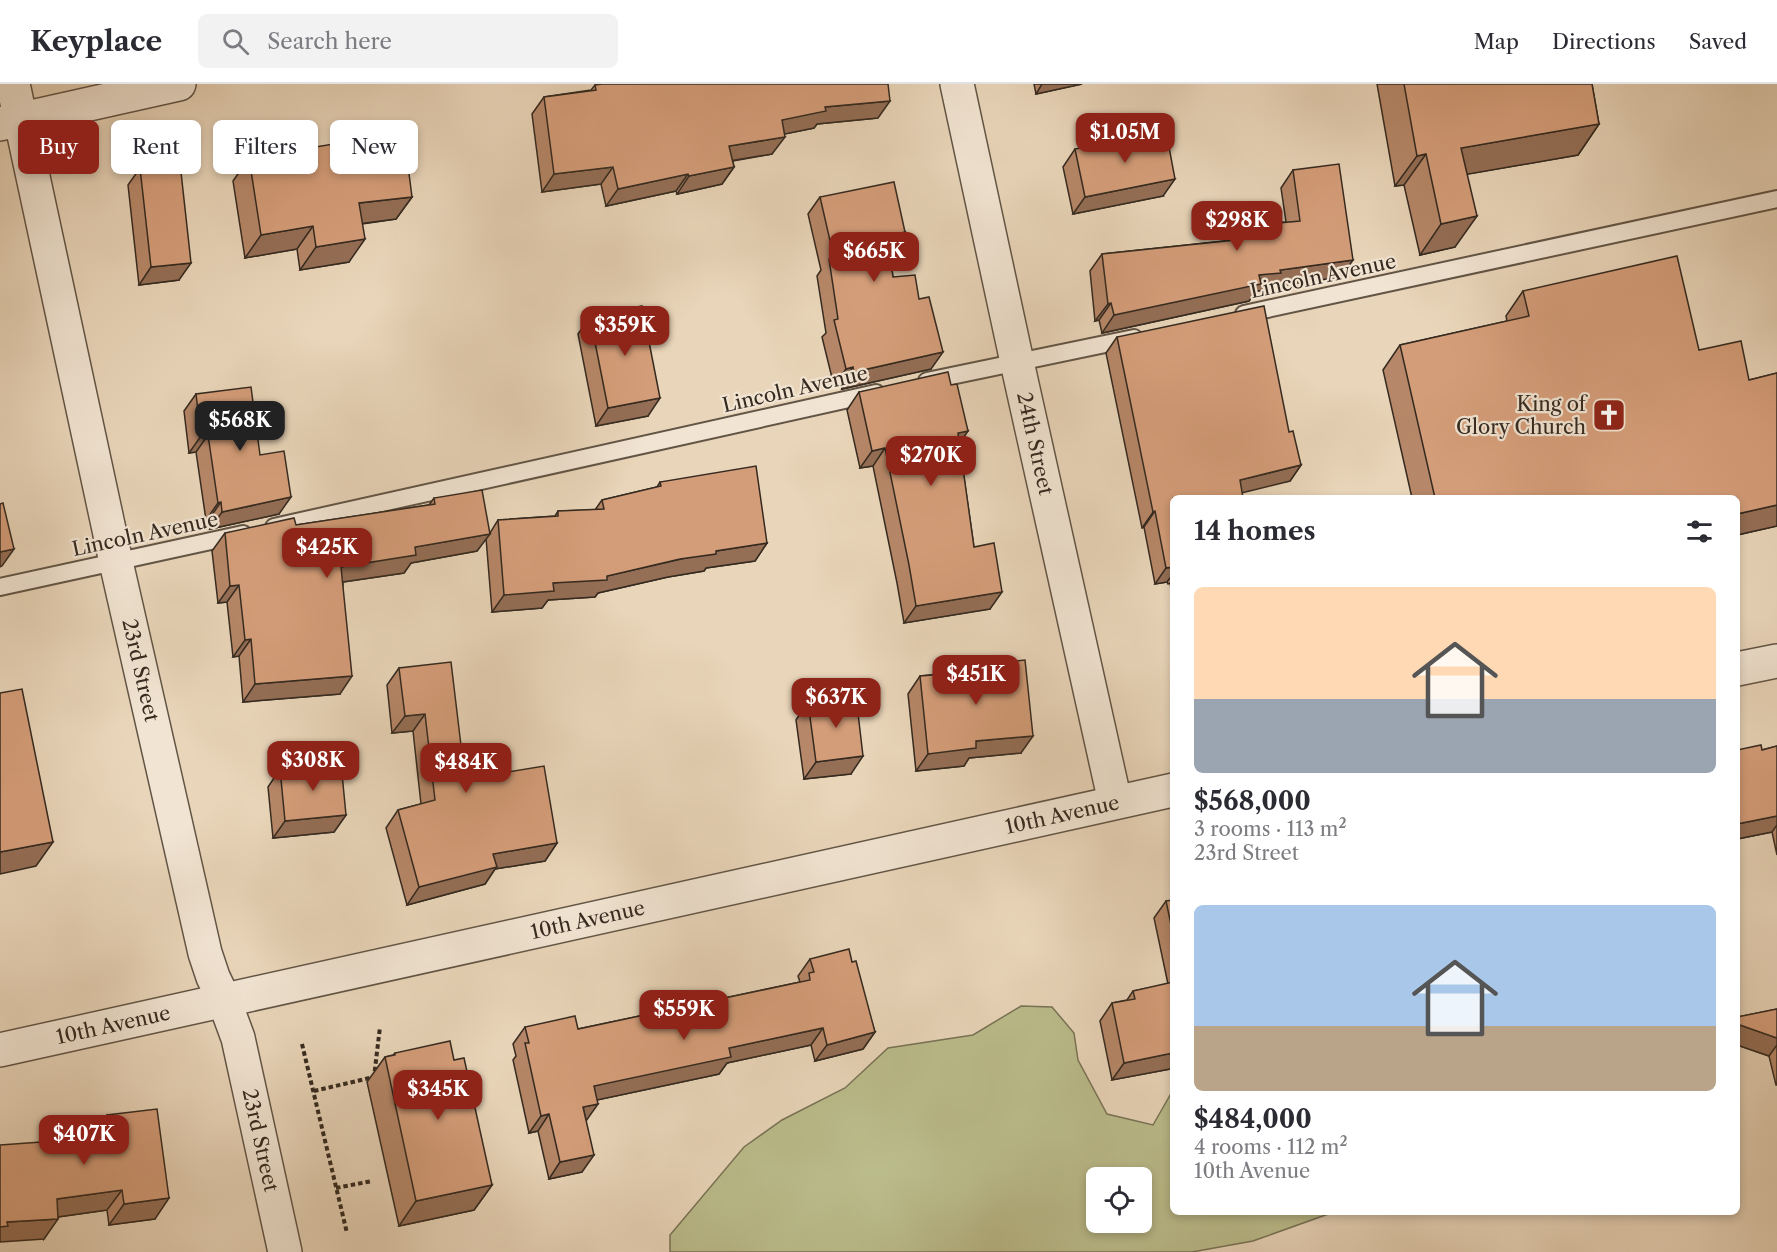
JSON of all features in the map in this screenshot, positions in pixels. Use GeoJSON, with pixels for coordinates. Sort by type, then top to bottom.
{"type":"FeatureCollection","features":[{"type":"Feature","properties":{"kind":"street","name":"23rd Street"},"geometry":{"type":"LineString","coordinates":[[13,84],[10,122],[116,562],[206,959],[238,1038],[285,1252]]}},
{"type":"Feature","properties":{"kind":"street"},"geometry":{"type":"LineString","coordinates":[[10,122],[179,84]]}},
{"type":"Feature","properties":{"kind":"street","name":"24th Street"},"geometry":{"type":"LineString","coordinates":[[957,84],[1115,802]]}},
{"type":"Feature","properties":{"kind":"street"},"geometry":{"type":"LineString","coordinates":[[1740,668],[1777,661]]}},
{"type":"Feature","properties":{"kind":"street","name":"10th Avenue"},"geometry":{"type":"LineString","coordinates":[[0,1050],[1170,791]]}},
{"type":"Feature","properties":{"kind":"lane","name":"Lincoln Avenue"},"geometry":{"type":"LineString","coordinates":[[1228,318],[1777,199]]}},
{"type":"Feature","properties":{"kind":"lane"},"geometry":{"type":"LineString","coordinates":[[914,384],[1146,335]]}},
{"type":"Feature","properties":{"kind":"lane","name":"Lincoln Avenue"},"geometry":{"type":"LineString","coordinates":[[0,587],[891,389]]}},
{"type":"Feature","properties":{"kind":"path"},"geometry":{"type":"LineString","coordinates":[[314,1091],[374,1077],[380,1027]]}},
{"type":"Feature","properties":{"kind":"path"},"geometry":{"type":"LineString","coordinates":[[302,1044],[347,1233]]}},
{"type":"Feature","properties":{"kind":"path"},"geometry":{"type":"LineString","coordinates":[[336,1188],[372,1181]]}},
{"type":"Feature","properties":{"kind":"green space"},"geometry":{"type":"Polygon","coordinates":[[[1021,1006],[1052,1007],[1074,1033],[1078,1060],[1107,1114],[1153,1125],[1170,1095],[1170,1215],[1326,1215],[1253,1241],[1192,1252],[670,1252],[670,1235],[744,1147],[782,1120],[845,1088],[888,1048],[973,1035],[1021,1006]]]}},
{"type":"Feature","properties":{"kind":"building"},"geometry":{"type":"Polygon","coordinates":[[[888,84],[890,101],[825,107],[826,111],[782,120],[785,137],[729,146],[734,167],[618,189],[613,167],[554,174],[544,97],[596,90],[595,85],[888,84]]]}},
{"type":"Feature","properties":{"kind":"building"},"geometry":{"type":"Polygon","coordinates":[[[1404,84],[1592,84],[1599,124],[1461,148],[1477,216],[1441,224],[1426,154],[1417,156],[1404,84]]]}},
{"type":"Feature","properties":{"kind":"building"},"geometry":{"type":"Polygon","coordinates":[[[1166,131],[1175,179],[1085,197],[1075,149],[1166,131]]]}},
{"type":"Feature","properties":{"kind":"building"},"geometry":{"type":"Polygon","coordinates":[[[330,145],[330,174],[409,174],[412,197],[359,203],[365,239],[316,247],[313,226],[261,235],[251,174],[318,174],[318,147],[330,145]]]}},
{"type":"Feature","properties":{"kind":"building"},"geometry":{"type":"Polygon","coordinates":[[[1339,164],[1353,260],[1280,270],[1281,273],[1259,275],[1261,284],[1114,315],[1111,303],[1108,304],[1102,254],[1235,240],[1234,227],[1300,221],[1293,170],[1339,164]]]}},
{"type":"Feature","properties":{"kind":"building"},"geometry":{"type":"Polygon","coordinates":[[[141,174],[181,174],[191,263],[151,267],[141,174]]]}},
{"type":"Feature","properties":{"kind":"building"},"geometry":{"type":"Polygon","coordinates":[[[894,182],[905,232],[887,236],[893,277],[915,275],[919,299],[929,297],[943,352],[854,372],[853,367],[846,369],[834,320],[838,319],[829,259],[834,258],[820,197],[894,182]]]}},
{"type":"Feature","properties":{"kind":"building","name":"King of Glory Church"},"geometry":{"type":"Polygon","coordinates":[[[1677,256],[1699,350],[1741,341],[1749,380],[1777,373],[1777,505],[1740,513],[1740,495],[1434,495],[1400,345],[1529,316],[1523,291],[1677,256]]]}},
{"type":"Feature","properties":{"kind":"building"},"geometry":{"type":"Polygon","coordinates":[[[642,306],[660,398],[608,408],[590,317],[642,306]]]}},
{"type":"Feature","properties":{"kind":"building"},"geometry":{"type":"Polygon","coordinates":[[[1264,306],[1289,432],[1293,431],[1301,465],[1240,480],[1242,495],[1170,495],[1170,567],[1166,568],[1155,511],[1153,512],[1117,337],[1264,306]]]}},
{"type":"Feature","properties":{"kind":"building"},"geometry":{"type":"Polygon","coordinates":[[[948,372],[951,385],[957,384],[968,431],[958,433],[974,547],[994,543],[1002,592],[916,606],[885,448],[872,451],[859,392],[948,372]]]}},
{"type":"Feature","properties":{"kind":"building"},"geometry":{"type":"Polygon","coordinates":[[[251,387],[260,455],[284,451],[291,497],[222,512],[221,502],[218,503],[208,435],[201,436],[196,394],[251,387]]]}},
{"type":"Feature","properties":{"kind":"building"},"geometry":{"type":"Polygon","coordinates":[[[756,466],[767,543],[680,559],[607,576],[607,580],[553,583],[554,591],[504,595],[498,520],[558,516],[558,511],[604,509],[602,500],[661,486],[660,482],[756,466]]]}},
{"type":"Feature","properties":{"kind":"building"},"geometry":{"type":"Polygon","coordinates":[[[482,490],[490,534],[415,547],[416,555],[341,567],[352,676],[255,684],[251,639],[245,640],[239,585],[230,586],[225,533],[294,518],[296,525],[435,504],[434,498],[482,490]]]}},
{"type":"Feature","properties":{"kind":"building"},"geometry":{"type":"Polygon","coordinates":[[[3,503],[14,549],[0,552],[0,504],[3,503]]]}},
{"type":"Feature","properties":{"kind":"building"},"geometry":{"type":"Polygon","coordinates":[[[1025,660],[1033,736],[976,741],[976,748],[928,754],[920,676],[979,671],[978,665],[1025,660]]]}},
{"type":"Feature","properties":{"kind":"building"},"geometry":{"type":"Polygon","coordinates":[[[451,662],[465,779],[544,766],[557,843],[493,854],[497,867],[419,887],[398,810],[435,800],[425,714],[405,716],[399,668],[451,662]]]}},
{"type":"Feature","properties":{"kind":"building"},"geometry":{"type":"Polygon","coordinates":[[[22,689],[53,842],[0,852],[0,693],[22,689]]]}},
{"type":"Feature","properties":{"kind":"building"},"geometry":{"type":"Polygon","coordinates":[[[856,696],[863,756],[816,762],[808,702],[856,696]]]}},
{"type":"Feature","properties":{"kind":"building"},"geometry":{"type":"Polygon","coordinates":[[[1761,745],[1762,750],[1777,746],[1777,816],[1740,823],[1740,749],[1761,745]]]}},
{"type":"Feature","properties":{"kind":"building"},"geometry":{"type":"Polygon","coordinates":[[[341,763],[346,815],[285,821],[280,769],[341,763]]]}},
{"type":"Feature","properties":{"kind":"building"},"geometry":{"type":"Polygon","coordinates":[[[1170,900],[1170,920],[1166,901],[1170,900]]]}},
{"type":"Feature","properties":{"kind":"building"},"geometry":{"type":"Polygon","coordinates":[[[849,949],[852,962],[856,961],[875,1032],[827,1045],[823,1028],[729,1048],[731,1057],[594,1086],[598,1104],[583,1107],[594,1155],[560,1162],[549,1114],[541,1116],[525,1043],[529,1043],[525,1027],[575,1016],[578,1029],[810,980],[809,973],[814,972],[810,959],[849,949]]]}},
{"type":"Feature","properties":{"kind":"building"},"geometry":{"type":"Polygon","coordinates":[[[1170,983],[1170,1054],[1124,1063],[1112,1003],[1135,999],[1133,991],[1170,983]]]}},
{"type":"Feature","properties":{"kind":"building"},"geometry":{"type":"Polygon","coordinates":[[[1777,1009],[1777,1038],[1740,1025],[1740,1016],[1777,1009]]]}},
{"type":"Feature","properties":{"kind":"building"},"geometry":{"type":"Polygon","coordinates":[[[450,1041],[454,1060],[464,1058],[492,1185],[416,1201],[385,1057],[450,1041]]]}},
{"type":"Feature","properties":{"kind":"building"},"geometry":{"type":"Polygon","coordinates":[[[157,1109],[169,1198],[124,1204],[122,1190],[57,1199],[58,1219],[7,1222],[8,1226],[0,1227],[0,1145],[55,1141],[53,1128],[107,1121],[107,1115],[157,1109]]]}},
{"type":"Feature","properties":{"kind":"place","name":"King of Glory Church"},"geometry":{"type":"Point","coordinates":[1609,415]}}]}
